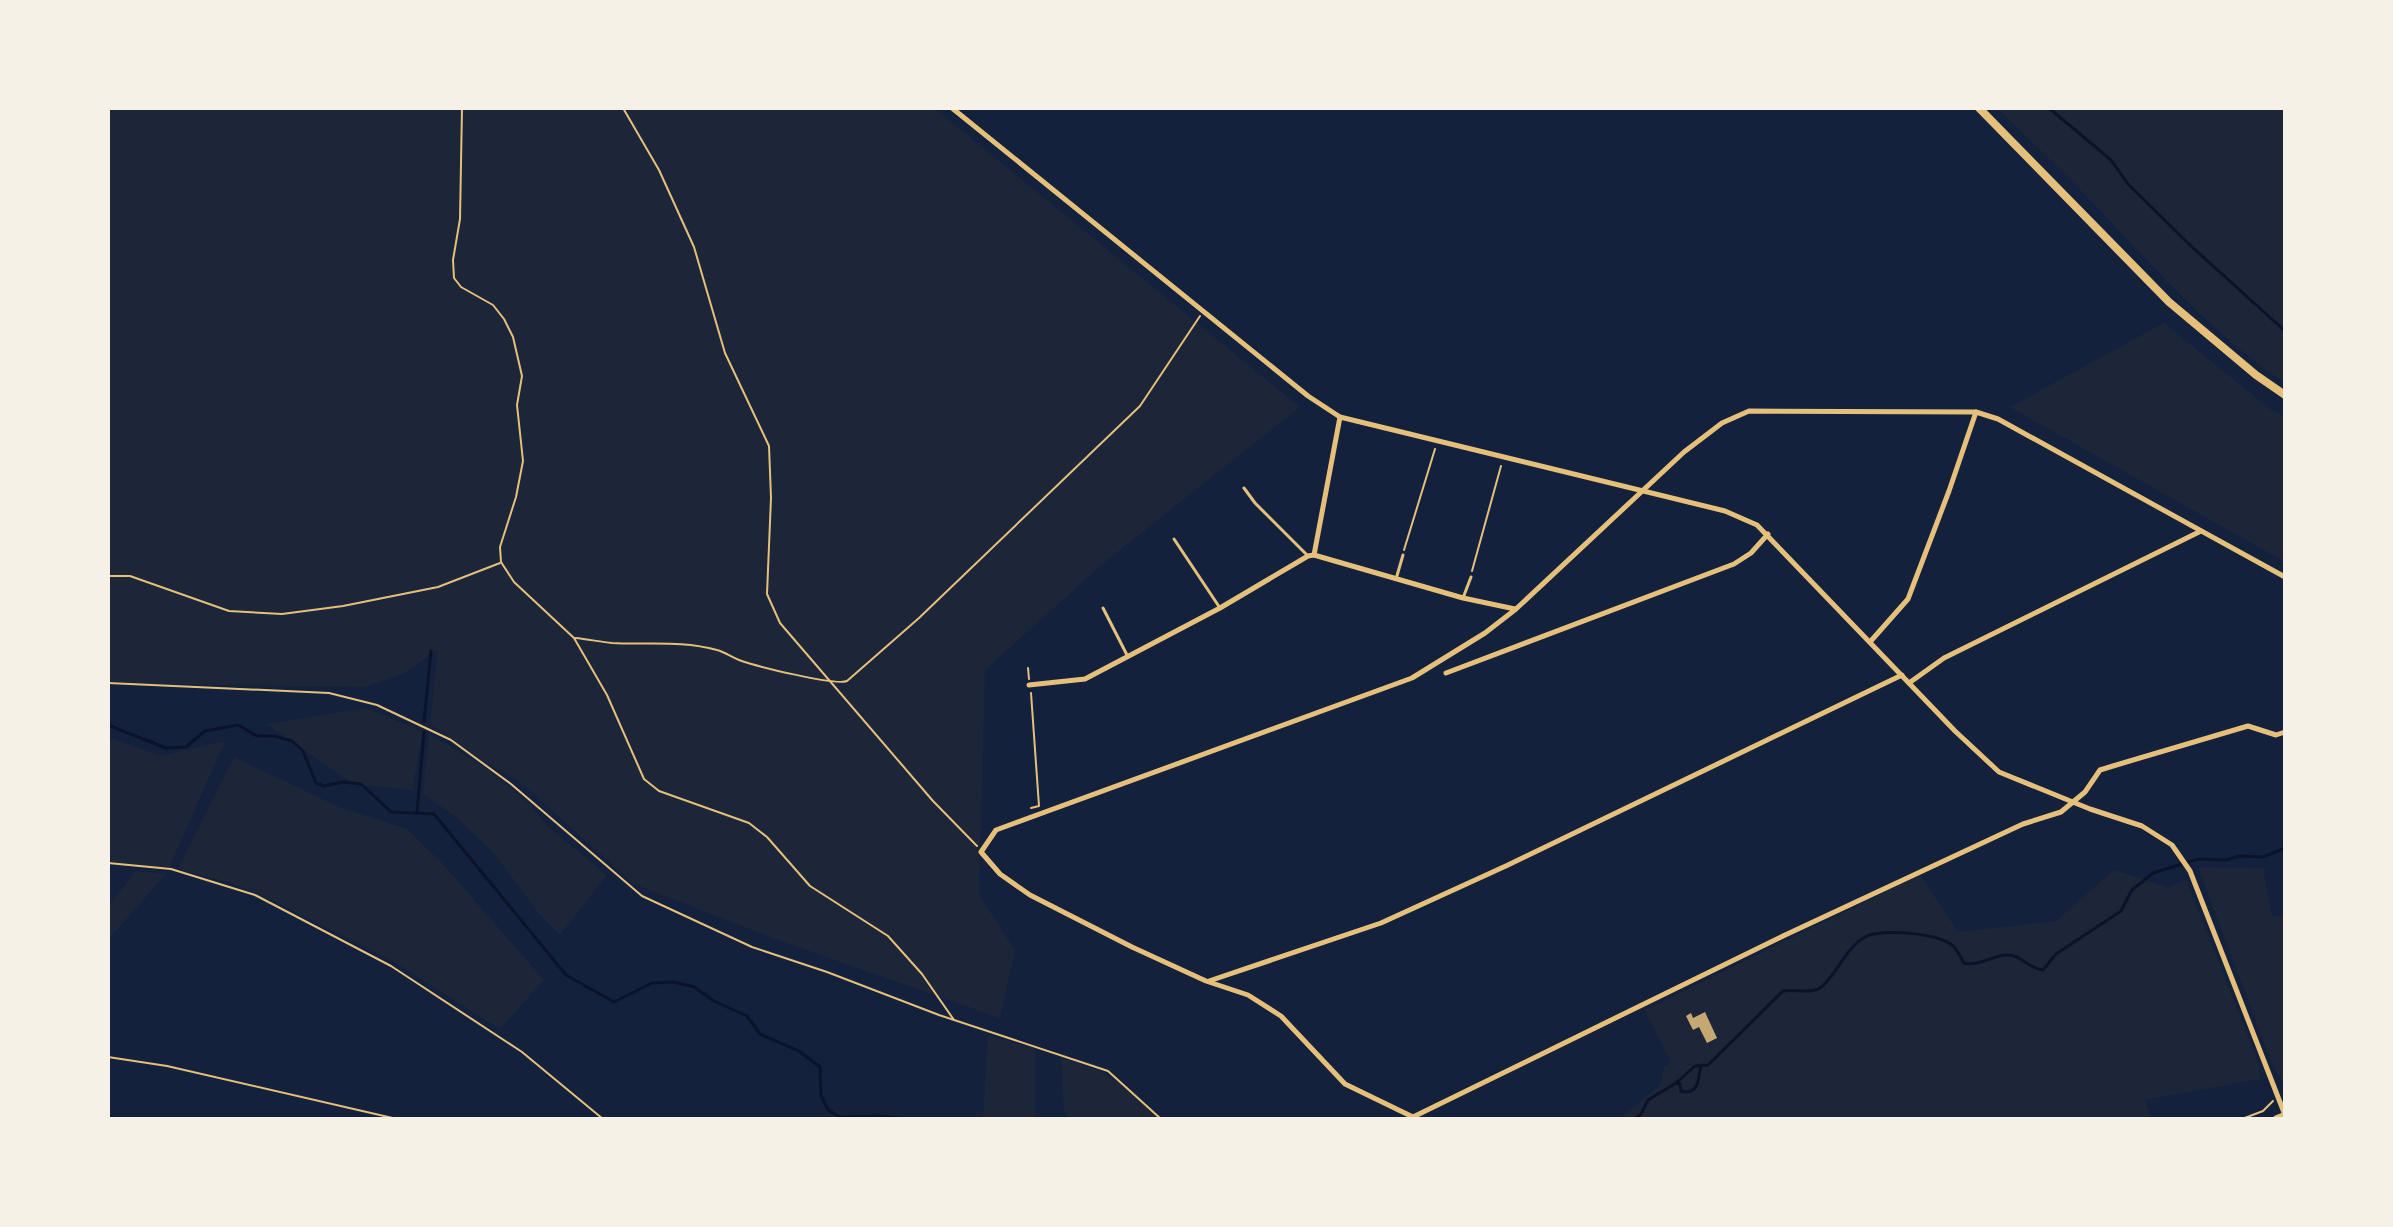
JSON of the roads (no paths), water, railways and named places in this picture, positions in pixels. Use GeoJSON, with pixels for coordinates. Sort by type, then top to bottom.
{"type":"FeatureCollection","features":[{"type":"Feature","properties":{"kind":"main road"},"geometry":{"type":"LineString","coordinates":[[1979,108],[2169,302],[2256,375],[2285,395]]}},
{"type":"Feature","properties":{"kind":"main road"},"geometry":{"type":"LineString","coordinates":[[2277,1119],[2285,1115]]}},
{"type":"Feature","properties":{"kind":"street"},"geometry":{"type":"LineString","coordinates":[[952,108],[1308,396],[1340,417],[1725,511],[1757,525],[1999,772],[2142,826],[2172,845],[2190,871],[2285,1115]]}},
{"type":"Feature","properties":{"kind":"street"},"geometry":{"type":"LineString","coordinates":[[2285,577],[1998,419],[1976,412],[1749,411],[1722,423],[1684,452],[1516,609],[1485,633],[1412,678],[996,830],[981,852],[1000,874],[1030,895],[1132,947],[1248,995],[1281,1016],[1345,1084],[1410,1118],[1783,936],[2023,824],[2061,812],[2075,803],[2095,775],[2113,766],[2248,726],[2276,735],[2285,732]]}},
{"type":"Feature","properties":{"kind":"street"},"geometry":{"type":"LineString","coordinates":[[1870,642],[1908,599],[1976,412]]}},
{"type":"Feature","properties":{"kind":"street"},"geometry":{"type":"LineString","coordinates":[[1311,556],[1340,417]]}},
{"type":"Feature","properties":{"kind":"street"},"geometry":{"type":"LineString","coordinates":[[1909,683],[1944,658],[2201,531]]}},
{"type":"Feature","properties":{"kind":"street"},"geometry":{"type":"LineString","coordinates":[[1446,673],[1734,564],[1751,553],[1768,534]]}},
{"type":"Feature","properties":{"kind":"street"},"geometry":{"type":"LineString","coordinates":[[1029,682],[1085,679],[1311,556],[1463,598],[1516,609]]}},
{"type":"Feature","properties":{"kind":"street"},"geometry":{"type":"LineString","coordinates":[[1208,981],[1381,923],[1902,675]]}},
{"type":"Feature","properties":{"kind":"lane"},"geometry":{"type":"LineString","coordinates":[[1244,488],[1255,503],[1311,556]]}},
{"type":"Feature","properties":{"kind":"lane"},"geometry":{"type":"LineString","coordinates":[[1174,539],[1220,608]]}},
{"type":"Feature","properties":{"kind":"lane"},"geometry":{"type":"LineString","coordinates":[[1396,579],[1403,555]]}},
{"type":"Feature","properties":{"kind":"lane"},"geometry":{"type":"LineString","coordinates":[[1463,598],[1471,577]]}},
{"type":"Feature","properties":{"kind":"lane"},"geometry":{"type":"LineString","coordinates":[[1103,608],[1128,657]]}},
{"type":"Feature","properties":{"kind":"waterway"},"geometry":{"type":"LineString","coordinates":[[2049,108],[2111,160],[2128,184],[2192,247],[2285,331]]}},
{"type":"Feature","properties":{"kind":"waterway"},"geometry":{"type":"LineString","coordinates":[[424,722],[431,651]]}},
{"type":"Feature","properties":{"kind":"waterway"},"geometry":{"type":"LineString","coordinates":[[108,725],[166,748],[186,747],[205,731],[238,725],[257,736],[274,736],[292,741],[303,751],[316,783],[324,786],[343,782],[361,784],[391,812],[434,814],[566,975],[614,1002],[652,983],[674,982],[694,987],[714,1001],[747,1016],[760,1034],[799,1051],[820,1067],[821,1096],[828,1110],[840,1117],[908,1119]]}},
{"type":"Feature","properties":{"kind":"waterway"},"geometry":{"type":"LineString","coordinates":[[417,812],[424,732]]}},
{"type":"Feature","properties":{"kind":"waterway"},"geometry":{"type":"LineString","coordinates":[[1635,1119],[1648,1100],[1676,1083],[1695,1066],[1708,1065],[1783,991],[1820,988],[1851,949],[1865,937],[1884,933],[1925,935],[1947,942],[1964,963],[2008,955],[2043,970],[2056,954],[2121,911],[2132,890],[2153,873],[2198,859],[2263,857],[2285,848]]}},
{"type":"Feature","properties":{"kind":"waterway"},"geometry":{"type":"LineString","coordinates":[[1676,1083],[1680,1084],[1681,1091],[1692,1091],[1697,1084],[1701,1065]]}}]}
